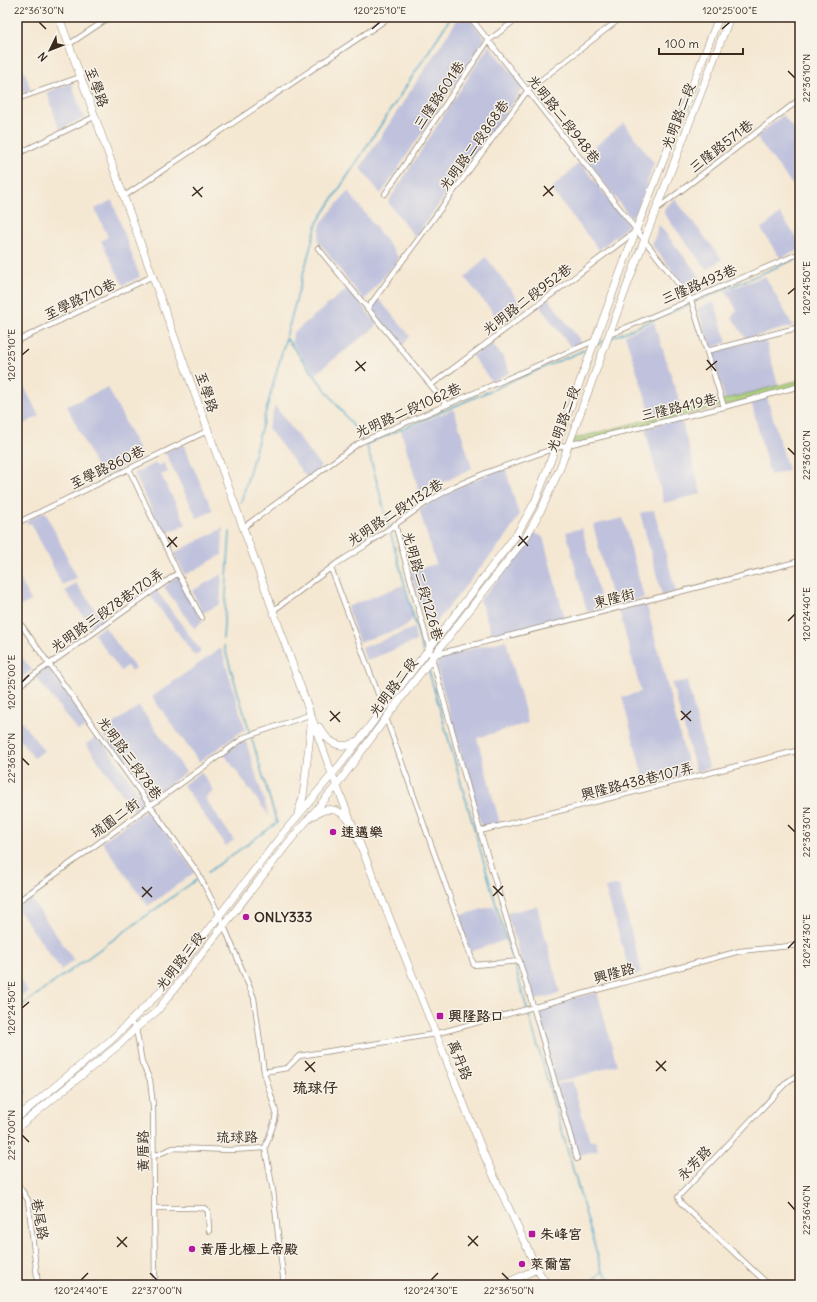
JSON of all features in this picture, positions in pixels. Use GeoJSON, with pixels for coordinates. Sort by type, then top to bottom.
{"type":"FeatureCollection","features":[{"type":"Feature","properties":{"kind":"street","name":"至學路"},"geometry":{"type":"LineString","coordinates":[[59,17],[68,46],[153,276],[207,431],[244,527],[312,714],[332,774]]}},
{"type":"Feature","properties":{"kind":"street"},"geometry":{"type":"LineString","coordinates":[[68,46],[110,17]]}},
{"type":"Feature","properties":{"kind":"street"},"geometry":{"type":"LineString","coordinates":[[123,197],[390,17]]}},
{"type":"Feature","properties":{"kind":"street","name":"光明路二段948巷"},"geometry":{"type":"LineString","coordinates":[[470,17],[692,302]]}},
{"type":"Feature","properties":{"kind":"street","name":"三隆路601巷"},"geometry":{"type":"LineString","coordinates":[[385,194],[488,40],[519,17]]}},
{"type":"Feature","properties":{"kind":"street","name":"光明路二段868巷"},"geometry":{"type":"LineString","coordinates":[[367,308],[528,90],[622,17]]}},
{"type":"Feature","properties":{"kind":"street","name":"光明路二段"},"geometry":{"type":"LineString","coordinates":[[337,784],[386,718],[517,534],[536,500],[562,447],[608,336],[640,235],[719,17]]}},
{"type":"Feature","properties":{"kind":"street","name":"光明路二段"},"geometry":{"type":"LineString","coordinates":[[332,774],[383,707],[431,654],[526,537],[542,508],[596,340],[640,235],[656,210],[730,17]]}},
{"type":"Feature","properties":{"kind":"street"},"geometry":{"type":"LineString","coordinates":[[17,99],[80,77]]}},
{"type":"Feature","properties":{"kind":"street","name":"三隆路571巷"},"geometry":{"type":"LineString","coordinates":[[656,210],[800,99]]}},
{"type":"Feature","properties":{"kind":"street"},"geometry":{"type":"LineString","coordinates":[[17,154],[94,116]]}},
{"type":"Feature","properties":{"kind":"street","name":"光明路二段952巷"},"geometry":{"type":"LineString","coordinates":[[431,385],[640,235]]}},
{"type":"Feature","properties":{"kind":"street"},"geometry":{"type":"LineString","coordinates":[[318,248],[447,405]]}},
{"type":"Feature","properties":{"kind":"street","name":"三隆路493巷"},"geometry":{"type":"LineString","coordinates":[[608,336],[692,302],[800,253]]}},
{"type":"Feature","properties":{"kind":"street","name":"至學路710巷"},"geometry":{"type":"LineString","coordinates":[[17,341],[153,276]]}},
{"type":"Feature","properties":{"kind":"street"},"geometry":{"type":"LineString","coordinates":[[692,302],[724,407]]}},
{"type":"Feature","properties":{"kind":"street"},"geometry":{"type":"LineString","coordinates":[[707,352],[800,327]]}},
{"type":"Feature","properties":{"kind":"street","name":"光明路二段1062巷"},"geometry":{"type":"LineString","coordinates":[[244,527],[359,442],[596,340]]}},
{"type":"Feature","properties":{"kind":"street","name":"三隆路419巷"},"geometry":{"type":"LineString","coordinates":[[562,447],[724,407],[800,386]]}},
{"type":"Feature","properties":{"kind":"street","name":"至學路860巷"},"geometry":{"type":"LineString","coordinates":[[17,523],[207,431]]}},
{"type":"Feature","properties":{"kind":"street","name":"光明路二段1132巷"},"geometry":{"type":"LineString","coordinates":[[274,610],[331,568],[395,524],[453,487],[511,463],[562,447]]}},
{"type":"Feature","properties":{"kind":"street"},"geometry":{"type":"LineString","coordinates":[[129,469],[178,573],[202,618]]}},
{"type":"Feature","properties":{"kind":"street","name":"光明路二段1226巷"},"geometry":{"type":"LineString","coordinates":[[395,524],[515,961],[577,1159]]}},
{"type":"Feature","properties":{"kind":"street","name":"東隆街"},"geometry":{"type":"LineString","coordinates":[[431,654],[800,561]]}},
{"type":"Feature","properties":{"kind":"street"},"geometry":{"type":"LineString","coordinates":[[331,568],[383,707]]}},
{"type":"Feature","properties":{"kind":"street","name":"光明路三段78巷170弄"},"geometry":{"type":"LineString","coordinates":[[17,687],[178,573]]}},
{"type":"Feature","properties":{"kind":"street","name":"光明路三段78巷"},"geometry":{"type":"LineString","coordinates":[[17,619],[48,665],[198,873],[219,914]]}},
{"type":"Feature","properties":{"kind":"street"},"geometry":{"type":"LineString","coordinates":[[312,714],[329,742],[338,746],[346,746],[358,740]]}},
{"type":"Feature","properties":{"kind":"street"},"geometry":{"type":"LineString","coordinates":[[296,817],[303,797],[312,714]]}},
{"type":"Feature","properties":{"kind":"street","name":"琉園二街"},"geometry":{"type":"LineString","coordinates":[[17,902],[245,737],[312,714]]}},
{"type":"Feature","properties":{"kind":"street"},"geometry":{"type":"LineString","coordinates":[[386,718],[474,965],[515,961]]}},
{"type":"Feature","properties":{"kind":"street","name":"興隆路438巷107弄"},"geometry":{"type":"LineString","coordinates":[[480,831],[800,750]]}},
{"type":"Feature","properties":{"kind":"street","name":"萬丹路"},"geometry":{"type":"LineString","coordinates":[[332,774],[485,1157],[537,1269],[547,1285]]}},
{"type":"Feature","properties":{"kind":"street","name":"光明路三段"},"geometry":{"type":"LineString","coordinates":[[17,1118],[111,1040],[159,993],[219,914],[332,774]]}},
{"type":"Feature","properties":{"kind":"street","name":"光明路三段"},"geometry":{"type":"LineString","coordinates":[[17,1128],[120,1044],[136,1028],[157,1011],[305,822],[337,784]]}},
{"type":"Feature","properties":{"kind":"street"},"geometry":{"type":"LineString","coordinates":[[305,822],[315,814],[326,810],[336,810],[345,815],[353,825]]}},
{"type":"Feature","properties":{"kind":"street","name":"琉球路"},"geometry":{"type":"LineString","coordinates":[[154,1156],[173,1148],[231,1150],[265,1148],[275,1120],[276,1112],[264,1072],[254,998],[219,914]]}},
{"type":"Feature","properties":{"kind":"street","name":"興隆路"},"geometry":{"type":"LineString","coordinates":[[435,1034],[529,1007],[740,951],[800,944]]}},
{"type":"Feature","properties":{"kind":"street"},"geometry":{"type":"LineString","coordinates":[[130,1022],[136,1028]]}},
{"type":"Feature","properties":{"kind":"street","name":"黃厝路"},"geometry":{"type":"LineString","coordinates":[[136,1028],[142,1063],[150,1080],[153,1106],[156,1285]]}},
{"type":"Feature","properties":{"kind":"street"},"geometry":{"type":"LineString","coordinates":[[264,1072],[287,1068],[299,1056],[435,1034]]}},
{"type":"Feature","properties":{"kind":"street","name":"永芳路"},"geometry":{"type":"LineString","coordinates":[[768,1285],[681,1202],[678,1197],[787,1082],[800,1073]]}},
{"type":"Feature","properties":{"kind":"street"},"geometry":{"type":"LineString","coordinates":[[265,1148],[273,1191],[284,1285]]}},
{"type":"Feature","properties":{"kind":"street","name":"巷尾路"},"geometry":{"type":"LineString","coordinates":[[17,1183],[28,1200],[38,1285]]}},
{"type":"Feature","properties":{"kind":"street"},"geometry":{"type":"LineString","coordinates":[[155,1208],[204,1208],[208,1211],[209,1231]]}},
{"type":"Feature","properties":{"kind":"street"},"geometry":{"type":"LineString","coordinates":[[502,1285],[537,1269]]}},
{"type":"Feature","properties":{"kind":"shaded area"},"geometry":{"type":"Polygon","coordinates":[[[459,17],[468,17],[485,38],[381,194],[360,168],[459,17]]]}},
{"type":"Feature","properties":{"kind":"shaded area"},"geometry":{"type":"Polygon","coordinates":[[[489,45],[524,87],[415,237],[388,202],[489,45]]]}},
{"type":"Feature","properties":{"kind":"shaded area"},"geometry":{"type":"Polygon","coordinates":[[[17,50],[31,90],[19,94],[17,88],[17,50]]]}},
{"type":"Feature","properties":{"kind":"shaded area"},"geometry":{"type":"Polygon","coordinates":[[[71,83],[84,118],[59,129],[47,92],[71,83]]]}},
{"type":"Feature","properties":{"kind":"shaded area"},"geometry":{"type":"Polygon","coordinates":[[[783,115],[800,137],[800,195],[756,137],[783,115]]]}},
{"type":"Feature","properties":{"kind":"shaded area"},"geometry":{"type":"Polygon","coordinates":[[[624,123],[654,163],[637,212],[630,217],[583,156],[624,123]]]}},
{"type":"Feature","properties":{"kind":"shaded area"},"geometry":{"type":"Polygon","coordinates":[[[580,162],[629,225],[599,250],[551,189],[580,162]]]}},
{"type":"Feature","properties":{"kind":"shaded area"},"geometry":{"type":"Polygon","coordinates":[[[348,191],[399,258],[364,301],[318,241],[321,223],[348,191]]]}},
{"type":"Feature","properties":{"kind":"shaded area"},"geometry":{"type":"Polygon","coordinates":[[[675,199],[722,259],[707,270],[664,214],[665,207],[675,199]]]}},
{"type":"Feature","properties":{"kind":"shaded area"},"geometry":{"type":"Polygon","coordinates":[[[112,200],[140,277],[123,285],[101,241],[108,237],[95,209],[112,200]]]}},
{"type":"Feature","properties":{"kind":"shaded area"},"geometry":{"type":"Polygon","coordinates":[[[780,214],[800,242],[800,250],[780,258],[761,229],[780,214]]]}},
{"type":"Feature","properties":{"kind":"shaded area"},"geometry":{"type":"Polygon","coordinates":[[[659,225],[701,278],[687,289],[652,245],[659,225]]]}},
{"type":"Feature","properties":{"kind":"shaded area"},"geometry":{"type":"Polygon","coordinates":[[[486,257],[524,308],[503,325],[465,278],[486,257]]]}},
{"type":"Feature","properties":{"kind":"shaded area"},"geometry":{"type":"Polygon","coordinates":[[[765,276],[793,326],[746,339],[732,317],[737,310],[726,291],[765,276]]]}},
{"type":"Feature","properties":{"kind":"shaded area"},"geometry":{"type":"Polygon","coordinates":[[[348,288],[378,325],[315,374],[292,343],[293,333],[348,288]]]}},
{"type":"Feature","properties":{"kind":"shaded area"},"geometry":{"type":"Polygon","coordinates":[[[377,297],[410,336],[403,346],[369,307],[377,297]]]}},
{"type":"Feature","properties":{"kind":"shaded area"},"geometry":{"type":"Polygon","coordinates":[[[547,297],[582,343],[571,347],[540,307],[547,297]]]}},
{"type":"Feature","properties":{"kind":"shaded area"},"geometry":{"type":"Polygon","coordinates":[[[714,302],[727,342],[711,348],[697,308],[714,302]]]}},
{"type":"Feature","properties":{"kind":"shaded area"},"geometry":{"type":"Polygon","coordinates":[[[654,322],[681,406],[651,415],[625,335],[654,322]]]}},
{"type":"Feature","properties":{"kind":"shaded area"},"geometry":{"type":"Polygon","coordinates":[[[765,337],[778,385],[725,400],[712,352],[765,337]]]}},
{"type":"Feature","properties":{"kind":"shaded area"},"geometry":{"type":"Polygon","coordinates":[[[491,343],[502,356],[510,372],[492,382],[472,356],[491,343]]]}},
{"type":"Feature","properties":{"kind":"shaded area"},"geometry":{"type":"Polygon","coordinates":[[[17,373],[39,416],[18,427],[17,425],[17,373]]]}},
{"type":"Feature","properties":{"kind":"shaded area"},"geometry":{"type":"Polygon","coordinates":[[[108,387],[142,456],[102,478],[67,406],[108,387]]]}},
{"type":"Feature","properties":{"kind":"shaded area"},"geometry":{"type":"Polygon","coordinates":[[[767,397],[788,470],[770,475],[751,401],[767,397]]]}},
{"type":"Feature","properties":{"kind":"shaded area"},"geometry":{"type":"Polygon","coordinates":[[[275,406],[321,467],[307,478],[268,428],[275,406]]]}},
{"type":"Feature","properties":{"kind":"shaded area"},"geometry":{"type":"Polygon","coordinates":[[[454,409],[472,468],[420,494],[401,431],[454,409]]]}},
{"type":"Feature","properties":{"kind":"shaded area"},"geometry":{"type":"Polygon","coordinates":[[[681,418],[701,494],[664,503],[645,428],[681,418]]]}},
{"type":"Feature","properties":{"kind":"shaded area"},"geometry":{"type":"Polygon","coordinates":[[[183,444],[213,511],[197,518],[165,452],[183,444]]]}},
{"type":"Feature","properties":{"kind":"shaded area"},"geometry":{"type":"Polygon","coordinates":[[[156,463],[158,466],[164,463],[168,472],[161,475],[186,524],[164,535],[134,473],[156,463]]]}},
{"type":"Feature","properties":{"kind":"shaded area"},"geometry":{"type":"Polygon","coordinates":[[[505,467],[519,515],[508,534],[429,631],[410,571],[436,564],[419,509],[454,489],[505,467]]]}},
{"type":"Feature","properties":{"kind":"shaded area"},"geometry":{"type":"Polygon","coordinates":[[[654,510],[676,592],[662,595],[640,513],[654,510]]]}},
{"type":"Feature","properties":{"kind":"shaded area"},"geometry":{"type":"Polygon","coordinates":[[[45,511],[77,578],[62,585],[31,523],[28,524],[26,521],[45,511]]]}},
{"type":"Feature","properties":{"kind":"shaded area"},"geometry":{"type":"Polygon","coordinates":[[[623,518],[644,598],[614,606],[593,525],[623,518]]]}},
{"type":"Feature","properties":{"kind":"shaded area"},"geometry":{"type":"Polygon","coordinates":[[[223,528],[222,555],[185,575],[174,553],[223,528]]]}},
{"type":"Feature","properties":{"kind":"shaded area"},"geometry":{"type":"Polygon","coordinates":[[[582,528],[603,608],[587,612],[566,532],[582,528]]]}},
{"type":"Feature","properties":{"kind":"shaded area"},"geometry":{"type":"Polygon","coordinates":[[[533,532],[543,537],[565,620],[493,637],[480,600],[504,573],[533,532]]]}},
{"type":"Feature","properties":{"kind":"shaded area"},"geometry":{"type":"Polygon","coordinates":[[[17,573],[31,601],[17,608],[17,573]]]}},
{"type":"Feature","properties":{"kind":"shaded area"},"geometry":{"type":"Polygon","coordinates":[[[222,574],[220,604],[203,613],[192,591],[222,574]]]}},
{"type":"Feature","properties":{"kind":"shaded area"},"geometry":{"type":"Polygon","coordinates":[[[179,575],[203,622],[194,628],[164,587],[179,575]]]}},
{"type":"Feature","properties":{"kind":"shaded area"},"geometry":{"type":"Polygon","coordinates":[[[76,583],[104,622],[93,629],[65,591],[76,583]]]}},
{"type":"Feature","properties":{"kind":"shaded area"},"geometry":{"type":"Polygon","coordinates":[[[403,585],[414,617],[405,627],[359,642],[347,607],[403,585]]]}},
{"type":"Feature","properties":{"kind":"shaded area"},"geometry":{"type":"Polygon","coordinates":[[[156,590],[201,651],[195,656],[150,595],[156,590]]]}},
{"type":"Feature","properties":{"kind":"shaded area"},"geometry":{"type":"Polygon","coordinates":[[[646,603],[690,774],[645,784],[622,697],[641,692],[619,611],[646,603]]]}},
{"type":"Feature","properties":{"kind":"shaded area"},"geometry":{"type":"Polygon","coordinates":[[[104,626],[135,668],[131,671],[127,666],[121,671],[94,634],[104,626]]]}},
{"type":"Feature","properties":{"kind":"shaded area"},"geometry":{"type":"Polygon","coordinates":[[[414,628],[416,641],[366,661],[362,648],[414,628]]]}},
{"type":"Feature","properties":{"kind":"shaded area"},"geometry":{"type":"Polygon","coordinates":[[[506,640],[528,723],[477,738],[500,824],[482,829],[436,665],[441,657],[506,640]]]}},
{"type":"Feature","properties":{"kind":"shaded area"},"geometry":{"type":"Polygon","coordinates":[[[221,648],[245,729],[199,762],[152,697],[221,648]]]}},
{"type":"Feature","properties":{"kind":"shaded area"},"geometry":{"type":"Polygon","coordinates":[[[17,651],[32,670],[17,681],[17,651]]]}},
{"type":"Feature","properties":{"kind":"shaded area"},"geometry":{"type":"Polygon","coordinates":[[[49,667],[89,726],[78,731],[35,676],[49,667]]]}},
{"type":"Feature","properties":{"kind":"shaded area"},"geometry":{"type":"Polygon","coordinates":[[[687,681],[709,768],[696,772],[672,683],[687,681]]]}},
{"type":"Feature","properties":{"kind":"shaded area"},"geometry":{"type":"Polygon","coordinates":[[[139,706],[186,772],[149,799],[101,732],[139,706]]]}},
{"type":"Feature","properties":{"kind":"shaded area"},"geometry":{"type":"Polygon","coordinates":[[[17,716],[44,751],[34,758],[17,736],[17,716]]]}},
{"type":"Feature","properties":{"kind":"shaded area"},"geometry":{"type":"Polygon","coordinates":[[[98,736],[147,803],[135,812],[86,744],[98,736]]]}},
{"type":"Feature","properties":{"kind":"shaded area"},"geometry":{"type":"Polygon","coordinates":[[[245,739],[269,816],[224,754],[245,739]]]}},
{"type":"Feature","properties":{"kind":"shaded area"},"geometry":{"type":"Polygon","coordinates":[[[201,772],[214,791],[205,798],[234,840],[226,846],[183,785],[201,772]]]}},
{"type":"Feature","properties":{"kind":"shaded area"},"geometry":{"type":"Polygon","coordinates":[[[148,808],[195,872],[148,906],[102,842],[148,808]]]}},
{"type":"Feature","properties":{"kind":"shaded area"},"geometry":{"type":"Polygon","coordinates":[[[619,885],[642,973],[631,976],[605,888],[619,885]]]}},
{"type":"Feature","properties":{"kind":"shaded area"},"geometry":{"type":"Polygon","coordinates":[[[29,896],[74,960],[61,970],[17,908],[17,905],[29,896]]]}},
{"type":"Feature","properties":{"kind":"shaded area"},"geometry":{"type":"Polygon","coordinates":[[[494,906],[505,940],[470,952],[458,916],[494,906]]]}},
{"type":"Feature","properties":{"kind":"shaded area"},"geometry":{"type":"Polygon","coordinates":[[[537,906],[560,993],[533,1001],[507,913],[537,906]]]}},
{"type":"Feature","properties":{"kind":"shaded area"},"geometry":{"type":"Polygon","coordinates":[[[17,975],[28,991],[17,999],[17,975]]]}},
{"type":"Feature","properties":{"kind":"shaded area"},"geometry":{"type":"Polygon","coordinates":[[[597,992],[617,1065],[556,1083],[536,1009],[597,992]]]}},
{"type":"Feature","properties":{"kind":"shaded area"},"geometry":{"type":"Polygon","coordinates":[[[17,1078],[27,1092],[17,1102],[17,1078]]]}},
{"type":"Feature","properties":{"kind":"shaded area"},"geometry":{"type":"Polygon","coordinates":[[[572,1081],[590,1141],[595,1140],[598,1150],[575,1156],[555,1085],[572,1081]]]}},
{"type":"Feature","properties":{"kind":"green space"},"geometry":{"type":"Polygon","coordinates":[[[800,380],[800,386],[568,445],[570,440],[800,380]]]}},
{"type":"Feature","properties":{"kind":"waterway"},"geometry":{"type":"LineString","coordinates":[[241,503],[317,223],[451,17]]}},
{"type":"Feature","properties":{"kind":"waterway"},"geometry":{"type":"LineString","coordinates":[[611,338],[800,257]]}},
{"type":"Feature","properties":{"kind":"waterway"},"geometry":{"type":"LineString","coordinates":[[286,338],[363,439]]}},
{"type":"Feature","properties":{"kind":"waterway"},"geometry":{"type":"LineString","coordinates":[[596,345],[604,341]]}},
{"type":"Feature","properties":{"kind":"waterway"},"geometry":{"type":"LineString","coordinates":[[367,444],[589,348]]}},
{"type":"Feature","properties":{"kind":"waterway"},"geometry":{"type":"LineString","coordinates":[[366,442],[389,527]]}},
{"type":"Feature","properties":{"kind":"waterway"},"geometry":{"type":"LineString","coordinates":[[390,531],[423,652]]}},
{"type":"Feature","properties":{"kind":"waterway"},"geometry":{"type":"LineString","coordinates":[[223,639],[230,532]]}},
{"type":"Feature","properties":{"kind":"waterway"},"geometry":{"type":"LineString","coordinates":[[208,872],[277,823],[224,646]]}},
{"type":"Feature","properties":{"kind":"waterway"},"geometry":{"type":"LineString","coordinates":[[428,668],[512,960]]}},
{"type":"Feature","properties":{"kind":"waterway"},"geometry":{"type":"LineString","coordinates":[[17,1009],[196,880]]}},
{"type":"Feature","properties":{"kind":"waterway"},"geometry":{"type":"LineString","coordinates":[[514,963],[602,1271],[616,1285]]}},
{"type":"Feature","properties":{"kind":"waterway"},"geometry":{"type":"LineString","coordinates":[[588,1285],[602,1271]]}},
{"type":"Feature","properties":{"kind":"place","name":"速邁樂"},"geometry":{"type":"Point","coordinates":[333,832]}},
{"type":"Feature","properties":{"kind":"place","name":"ONLY333"},"geometry":{"type":"Point","coordinates":[246,917]}},
{"type":"Feature","properties":{"kind":"place","name":"興隆路口"},"geometry":{"type":"Point","coordinates":[440,1016]}},
{"type":"Feature","properties":{"kind":"place","name":"朱峰宮"},"geometry":{"type":"Point","coordinates":[532,1234]}},
{"type":"Feature","properties":{"kind":"place","name":"黃厝北極上帝殿"},"geometry":{"type":"Point","coordinates":[192,1249]}},
{"type":"Feature","properties":{"kind":"place","name":"萊爾富"},"geometry":{"type":"Point","coordinates":[522,1264]}},
{"type":"Feature","properties":{"kind":"district","name":"琉球仔"},"geometry":{"type":"Point","coordinates":[315,1087]}}]}
